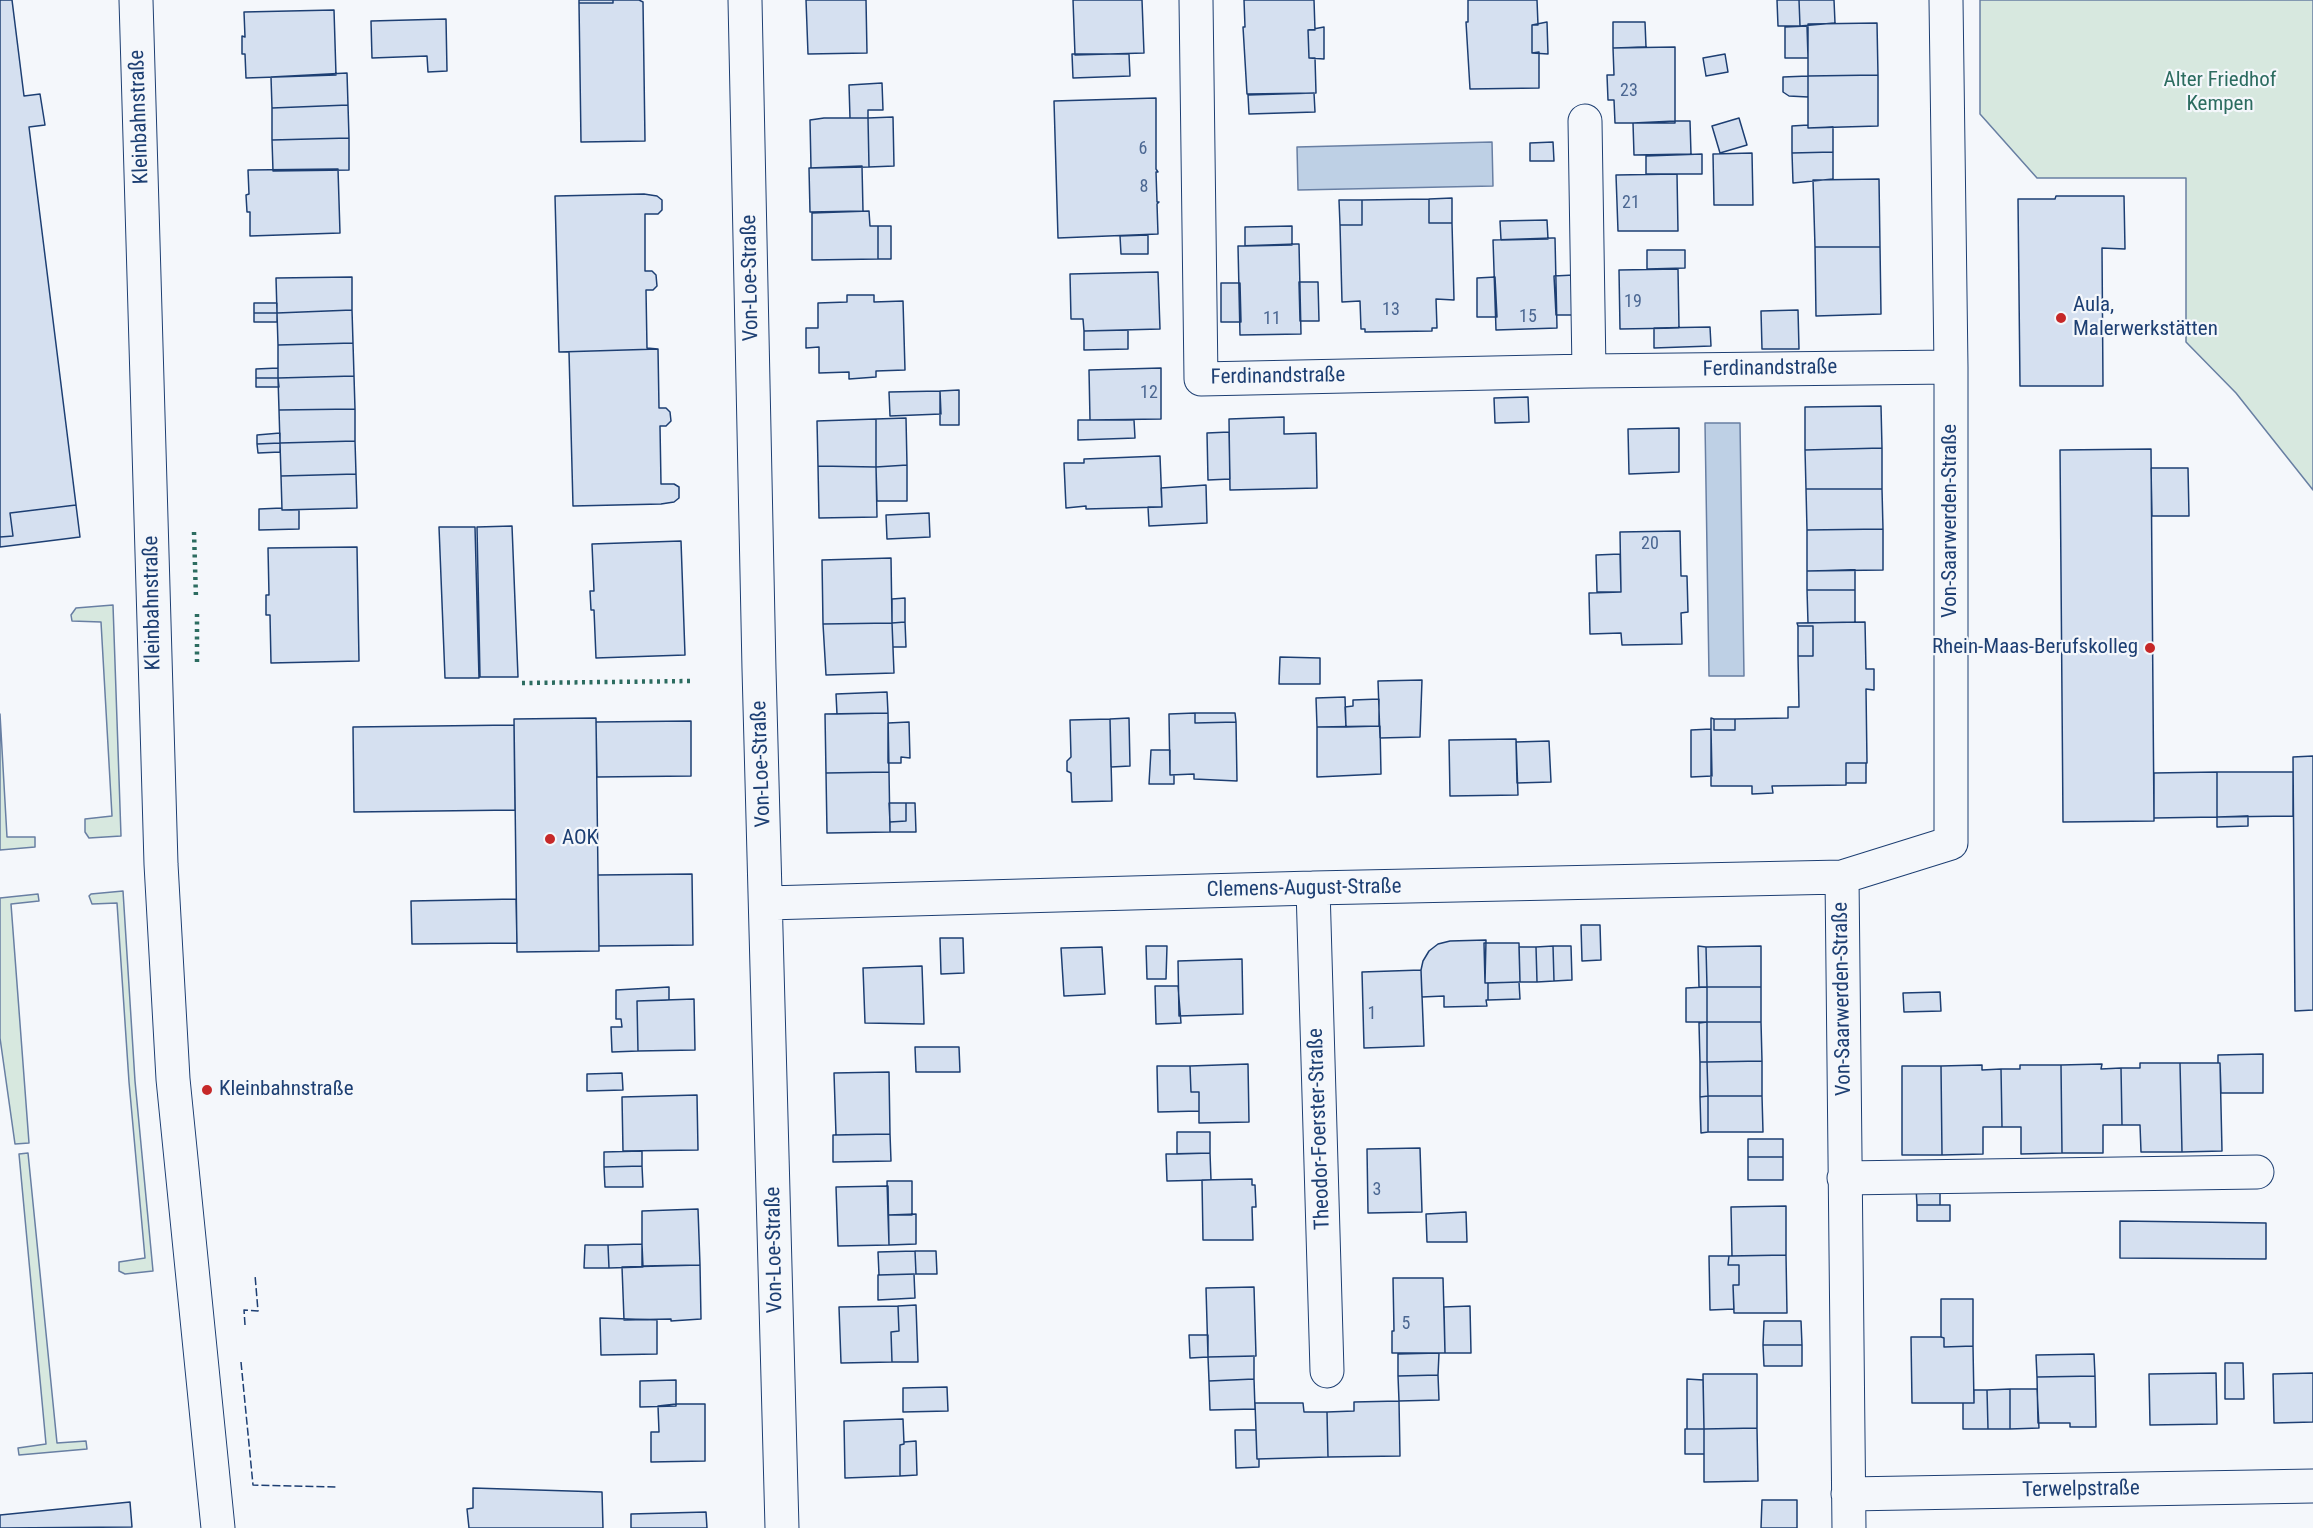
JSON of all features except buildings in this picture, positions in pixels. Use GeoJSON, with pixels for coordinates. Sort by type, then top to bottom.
{"type":"FeatureCollection","features":[{"type":"Feature","properties":{"kind":"street","name":"Kleinbahnstraße"},"geometry":{"type":"LineString","coordinates":[[136,0],[162,876],[173,1079],[218,1528]]}},
{"type":"Feature","properties":{"kind":"street","name":"Von-Loe-Straße"},"geometry":{"type":"LineString","coordinates":[[745,0],[759,657],[782,1528]]}},
{"type":"Feature","properties":{"kind":"street","name":"Ferdinandstraße"},"geometry":{"type":"LineString","coordinates":[[1196,0],[1201,378],[1951,367]]}},
{"type":"Feature","properties":{"kind":"street","name":"Von-Saarwerden-Straße"},"geometry":{"type":"LineString","coordinates":[[1849,1528],[1842,878],[1951,843],[1951,367],[1946,0]]}},
{"type":"Feature","properties":{"kind":"street"},"geometry":{"type":"LineString","coordinates":[[1585,121],[1589,371]]}},
{"type":"Feature","properties":{"kind":"street","name":"Clemens-August-Straße"},"geometry":{"type":"LineString","coordinates":[[767,903],[1313,888],[1842,878]]}},
{"type":"Feature","properties":{"kind":"street","name":"Theodor-Foerster-Straße"},"geometry":{"type":"LineString","coordinates":[[1313,888],[1327,1371]]}},
{"type":"Feature","properties":{"kind":"street"},"geometry":{"type":"LineString","coordinates":[[1844,1178],[2257,1172]]}},
{"type":"Feature","properties":{"kind":"street","name":"Terwelpstraße"},"geometry":{"type":"LineString","coordinates":[[1848,1494],[2313,1486]]}},
{"type":"Feature","properties":{"kind":"green space","name":"Alter Friedhof Kempen"},"geometry":{"type":"Polygon","coordinates":[[[1980,0],[2313,0],[2313,490],[2236,393],[2186,342],[2186,178],[2037,178],[1980,114],[1980,0]]]}},
{"type":"Feature","properties":{"kind":"green space"},"geometry":{"type":"Polygon","coordinates":[[[113,605],[121,836],[89,838],[85,832],[85,819],[112,816],[101,622],[72,621],[71,615],[76,608],[113,605]]]}},
{"type":"Feature","properties":{"kind":"green space"},"geometry":{"type":"Polygon","coordinates":[[[0,714],[7,837],[35,837],[35,847],[0,850],[0,714]]]}},
{"type":"Feature","properties":{"kind":"green space"},"geometry":{"type":"Polygon","coordinates":[[[123,891],[135,1081],[153,1271],[125,1274],[119,1271],[119,1262],[145,1258],[129,1082],[117,903],[92,904],[89,896],[123,891]]]}},
{"type":"Feature","properties":{"kind":"green space"},"geometry":{"type":"Polygon","coordinates":[[[38,894],[39,901],[11,904],[29,1143],[15,1144],[0,1038],[0,898],[38,894]]]}},
{"type":"Feature","properties":{"kind":"green space"},"geometry":{"type":"Polygon","coordinates":[[[28,1153],[57,1443],[86,1441],[87,1449],[19,1455],[18,1448],[46,1444],[19,1154],[28,1153]]]}},
{"type":"Feature","properties":{"kind":"water"},"geometry":{"type":"Polygon","coordinates":[[[1492,142],[1493,186],[1298,190],[1297,147],[1492,142]]]}},
{"type":"Feature","properties":{"kind":"water"},"geometry":{"type":"Polygon","coordinates":[[[1705,423],[1740,423],[1744,676],[1709,676],[1705,423]]]}},
{"type":"Feature","properties":{"kind":"hedge"},"geometry":{"type":"LineString","coordinates":[[194,532],[196,598]]}},
{"type":"Feature","properties":{"kind":"hedge"},"geometry":{"type":"LineString","coordinates":[[197,614],[197,662]]}},
{"type":"Feature","properties":{"kind":"hedge"},"geometry":{"type":"LineString","coordinates":[[522,683],[693,681]]}},
{"type":"Feature","properties":{"kind":"fence"},"geometry":{"type":"LineString","coordinates":[[245,1325],[244,1310],[258,1311],[255,1275]]}},
{"type":"Feature","properties":{"kind":"fence"},"geometry":{"type":"LineString","coordinates":[[241,1362],[253,1485],[336,1487]]}},
{"type":"Feature","properties":{"kind":"place","name":"Aula, Malerwerkstätten"},"geometry":{"type":"Point","coordinates":[2061,318]}},
{"type":"Feature","properties":{"kind":"place","name":"Rhein-Maas-Berufskolleg"},"geometry":{"type":"Point","coordinates":[2150,648]}},
{"type":"Feature","properties":{"kind":"place","name":"AOK"},"geometry":{"type":"Point","coordinates":[550,839]}},
{"type":"Feature","properties":{"kind":"place","name":"Kleinbahnstraße"},"geometry":{"type":"Point","coordinates":[207,1090]}}]}
